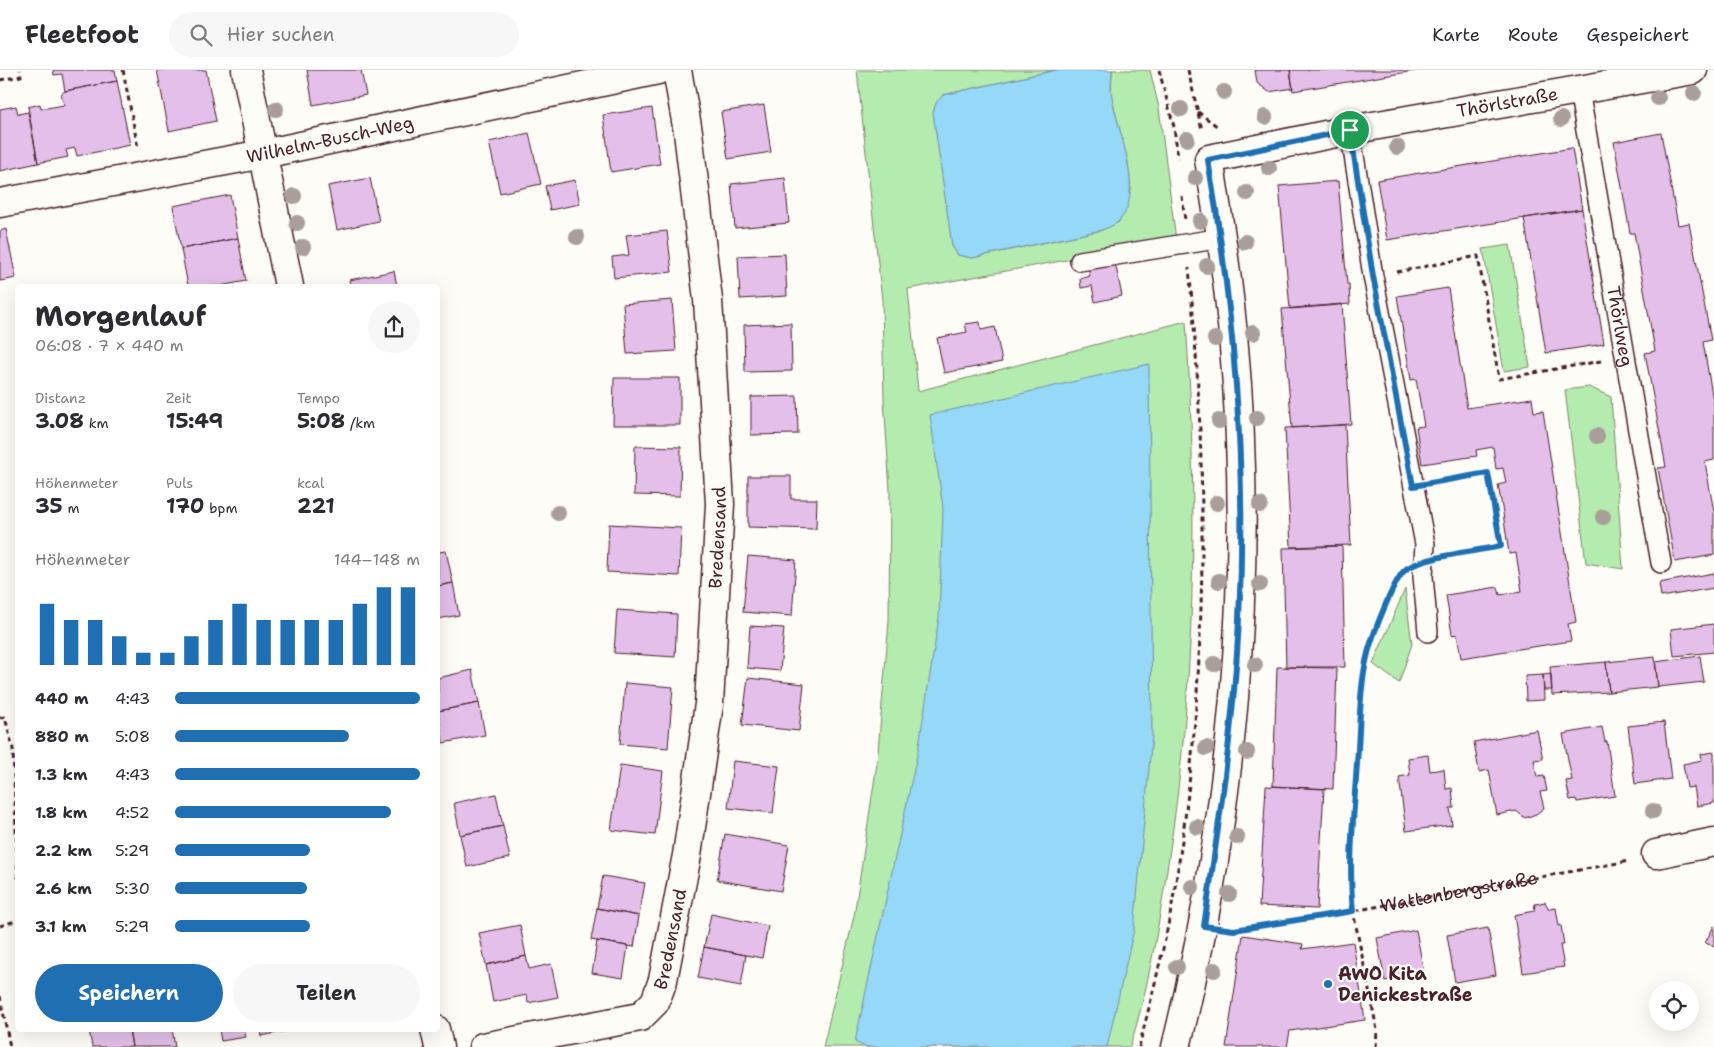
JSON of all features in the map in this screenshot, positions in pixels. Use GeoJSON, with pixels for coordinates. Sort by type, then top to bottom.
{"type":"FeatureCollection","features":[{"type":"Feature","properties":{"kind":"street"},"geometry":{"type":"LineString","coordinates":[[246,70],[289,284]]}},
{"type":"Feature","properties":{"kind":"street","name":"Wilhelm-Busch-Weg"},"geometry":{"type":"LineString","coordinates":[[0,203],[263,154],[658,70]]}},
{"type":"Feature","properties":{"kind":"street","name":"Bredensand"},"geometry":{"type":"LineString","coordinates":[[483,1047],[640,1017],[655,1002],[662,980],[687,855],[708,704],[720,504],[708,300],[688,132],[677,70]]}},
{"type":"Feature","properties":{"kind":"street","name":"Thörlstraße"},"geometry":{"type":"LineString","coordinates":[[1208,160],[1350,130],[1693,70]]}},
{"type":"Feature","properties":{"kind":"street"},"geometry":{"type":"LineString","coordinates":[[1176,1047],[1204,926],[1235,686],[1241,557],[1239,426],[1234,347],[1222,238],[1208,160]]}},
{"type":"Feature","properties":{"kind":"street"},"geometry":{"type":"LineString","coordinates":[[1656,854],[1714,842]]}},
{"type":"Feature","properties":{"kind":"street"},"geometry":{"type":"LineString","coordinates":[[436,1032],[439,1047]]}},
{"type":"Feature","properties":{"kind":"lane","name":"Thörlweg"},"geometry":{"type":"LineString","coordinates":[[1579,90],[1661,563]]}},
{"type":"Feature","properties":{"kind":"lane"},"geometry":{"type":"LineString","coordinates":[[1350,130],[1373,276],[1425,544],[1424,561],[1428,632]]}},
{"type":"Feature","properties":{"kind":"lane"},"geometry":{"type":"LineString","coordinates":[[1080,261],[1222,238]]}},
{"type":"Feature","properties":{"kind":"path"},"geometry":{"type":"LineString","coordinates":[[0,80],[21,76],[20,70]]}},
{"type":"Feature","properties":{"kind":"path"},"geometry":{"type":"LineString","coordinates":[[123,70],[144,176]]}},
{"type":"Feature","properties":{"kind":"path"},"geometry":{"type":"LineString","coordinates":[[1159,70],[1174,127],[1178,162]]}},
{"type":"Feature","properties":{"kind":"path"},"geometry":{"type":"LineString","coordinates":[[1188,70],[1208,160]]}},
{"type":"Feature","properties":{"kind":"path"},"geometry":{"type":"LineString","coordinates":[[1139,1047],[1155,985],[1172,905],[1186,808],[1194,710],[1203,516],[1197,375],[1182,188]]}},
{"type":"Feature","properties":{"kind":"path"},"geometry":{"type":"LineString","coordinates":[[1397,272],[1478,256],[1499,379],[1626,356]]}},
{"type":"Feature","properties":{"kind":"path"},"geometry":{"type":"LineString","coordinates":[[1376,1047],[1377,1030],[1353,911],[1350,851],[1367,654],[1382,614],[1405,570],[1424,561],[1501,546],[1488,473],[1413,486]]}},
{"type":"Feature","properties":{"kind":"path"},"geometry":{"type":"LineString","coordinates":[[0,718],[5,717],[13,749],[15,801]]}},
{"type":"Feature","properties":{"kind":"path","name":"Wattenbergstraße"},"geometry":{"type":"LineString","coordinates":[[1204,926],[1234,930],[1353,911],[1635,860],[1656,854]]}},
{"type":"Feature","properties":{"kind":"path"},"geometry":{"type":"LineString","coordinates":[[0,926],[15,921]]}},
{"type":"Feature","properties":{"kind":"path"},"geometry":{"type":"LineString","coordinates":[[0,996],[10,1047]]}},
{"type":"Feature","properties":{"kind":"green space"},"geometry":{"type":"Polygon","coordinates":[[[857,70],[1056,70],[943,95],[952,246],[958,255],[972,258],[1102,230],[1119,222],[1131,190],[1128,162],[1111,96],[1112,70],[1150,70],[1159,108],[1176,240],[908,289],[918,391],[1186,321],[1190,390],[1193,528],[1189,664],[1184,732],[1177,801],[1160,915],[1147,982],[1130,1047],[823,1047],[854,916],[877,763],[889,621],[890,491],[884,400],[882,300],[857,70]]]}},
{"type":"Feature","properties":{"kind":"green space"},"geometry":{"type":"Polygon","coordinates":[[[1510,245],[1530,367],[1504,371],[1483,249],[1510,245]]]}},
{"type":"Feature","properties":{"kind":"green space"},"geometry":{"type":"Polygon","coordinates":[[[1589,387],[1611,397],[1623,569],[1586,563],[1565,390],[1589,387]]]}},
{"type":"Feature","properties":{"kind":"green space"},"geometry":{"type":"Polygon","coordinates":[[[1405,589],[1412,644],[1399,683],[1373,664],[1405,589]]]}},
{"type":"Feature","properties":{"kind":"water"},"geometry":{"type":"Polygon","coordinates":[[[1056,70],[1112,70],[1111,94],[1124,143],[1130,178],[1130,194],[1127,209],[1119,221],[1102,230],[972,258],[958,255],[952,246],[933,113],[936,103],[943,95],[1056,70]]]}},
{"type":"Feature","properties":{"kind":"water"},"geometry":{"type":"Polygon","coordinates":[[[1149,364],[1152,736],[1134,929],[1107,1047],[865,1047],[855,1042],[918,751],[939,617],[943,508],[930,415],[1149,364]]]}},
{"type":"Feature","properties":{"kind":"building"},"geometry":{"type":"Polygon","coordinates":[[[53,70],[115,70],[117,81],[65,91],[62,74],[54,75],[53,70]]]}},
{"type":"Feature","properties":{"kind":"building"},"geometry":{"type":"Polygon","coordinates":[[[157,70],[206,70],[216,121],[169,131],[157,70]]]}},
{"type":"Feature","properties":{"kind":"building"},"geometry":{"type":"Polygon","coordinates":[[[307,70],[361,70],[366,95],[313,105],[307,70]]]}},
{"type":"Feature","properties":{"kind":"building"},"geometry":{"type":"Polygon","coordinates":[[[1255,70],[1290,70],[1293,88],[1269,92],[1257,83],[1255,70]]]}},
{"type":"Feature","properties":{"kind":"building"},"geometry":{"type":"Polygon","coordinates":[[[1290,70],[1420,70],[1293,91],[1290,70]]]}},
{"type":"Feature","properties":{"kind":"building"},"geometry":{"type":"Polygon","coordinates":[[[117,81],[130,145],[77,156],[75,148],[66,150],[68,157],[38,163],[28,107],[40,104],[41,109],[64,105],[61,94],[65,91],[117,81]]]}},
{"type":"Feature","properties":{"kind":"building"},"geometry":{"type":"Polygon","coordinates":[[[764,105],[771,152],[728,159],[721,112],[764,105]]]}},
{"type":"Feature","properties":{"kind":"building"},"geometry":{"type":"Polygon","coordinates":[[[16,106],[18,114],[28,112],[38,163],[0,171],[0,109],[16,106]]]}},
{"type":"Feature","properties":{"kind":"building"},"geometry":{"type":"Polygon","coordinates":[[[652,108],[660,164],[611,172],[603,115],[652,108]]]}},
{"type":"Feature","properties":{"kind":"building"},"geometry":{"type":"Polygon","coordinates":[[[529,133],[541,184],[500,193],[489,142],[529,133]]]}},
{"type":"Feature","properties":{"kind":"building"},"geometry":{"type":"Polygon","coordinates":[[[1661,133],[1678,225],[1689,223],[1711,340],[1703,342],[1714,406],[1714,460],[1705,462],[1714,512],[1714,555],[1675,562],[1658,468],[1666,467],[1645,353],[1655,351],[1634,233],[1630,233],[1614,142],[1661,133]]]}},
{"type":"Feature","properties":{"kind":"building"},"geometry":{"type":"Polygon","coordinates":[[[1572,148],[1582,209],[1387,240],[1377,180],[1572,148]]]}},
{"type":"Feature","properties":{"kind":"building"},"geometry":{"type":"Polygon","coordinates":[[[370,178],[379,221],[337,230],[328,186],[370,178]]]}},
{"type":"Feature","properties":{"kind":"building"},"geometry":{"type":"Polygon","coordinates":[[[785,178],[789,223],[735,228],[731,184],[785,178]]]}},
{"type":"Feature","properties":{"kind":"building"},"geometry":{"type":"Polygon","coordinates":[[[575,180],[580,204],[550,210],[545,186],[575,180]]]}},
{"type":"Feature","properties":{"kind":"building"},"geometry":{"type":"Polygon","coordinates":[[[1338,181],[1350,304],[1290,309],[1279,186],[1338,181]]]}},
{"type":"Feature","properties":{"kind":"building"},"geometry":{"type":"Polygon","coordinates":[[[230,195],[238,238],[181,249],[173,206],[230,195]]]}},
{"type":"Feature","properties":{"kind":"building"},"geometry":{"type":"Polygon","coordinates":[[[1582,209],[1604,344],[1546,353],[1524,218],[1582,209]]]}},
{"type":"Feature","properties":{"kind":"building"},"geometry":{"type":"Polygon","coordinates":[[[6,229],[16,278],[0,281],[0,231],[6,229]]]}},
{"type":"Feature","properties":{"kind":"building"},"geometry":{"type":"Polygon","coordinates":[[[667,231],[672,272],[614,278],[612,257],[629,255],[626,235],[667,231]]]}},
{"type":"Feature","properties":{"kind":"building"},"geometry":{"type":"Polygon","coordinates":[[[238,238],[246,281],[230,284],[188,284],[181,249],[238,238]]]}},
{"type":"Feature","properties":{"kind":"building"},"geometry":{"type":"Polygon","coordinates":[[[785,254],[787,296],[740,299],[738,256],[785,254]]]}},
{"type":"Feature","properties":{"kind":"building"},"geometry":{"type":"Polygon","coordinates":[[[1115,262],[1122,296],[1095,302],[1092,286],[1081,288],[1080,279],[1090,276],[1088,268],[1115,262]]]}},
{"type":"Feature","properties":{"kind":"building"},"geometry":{"type":"Polygon","coordinates":[[[394,271],[397,284],[350,284],[349,280],[394,271]]]}},
{"type":"Feature","properties":{"kind":"building"},"geometry":{"type":"Polygon","coordinates":[[[1448,288],[1467,408],[1532,398],[1534,412],[1543,411],[1576,622],[1568,624],[1571,641],[1461,658],[1457,634],[1452,635],[1446,595],[1498,587],[1500,595],[1522,591],[1516,553],[1509,554],[1498,485],[1506,483],[1503,468],[1496,469],[1493,447],[1476,450],[1477,456],[1422,464],[1416,427],[1424,426],[1416,379],[1411,380],[1397,296],[1448,288]]]}},
{"type":"Feature","properties":{"kind":"building"},"geometry":{"type":"Polygon","coordinates":[[[672,300],[676,351],[627,354],[623,304],[672,300]]]}},
{"type":"Feature","properties":{"kind":"building"},"geometry":{"type":"Polygon","coordinates":[[[1342,304],[1351,424],[1292,428],[1282,309],[1342,304]]]}},
{"type":"Feature","properties":{"kind":"building"},"geometry":{"type":"Polygon","coordinates":[[[980,322],[981,330],[995,327],[1002,362],[944,373],[937,338],[967,332],[965,324],[980,322]]]}},
{"type":"Feature","properties":{"kind":"building"},"geometry":{"type":"Polygon","coordinates":[[[791,323],[792,371],[745,372],[744,325],[791,323]]]}},
{"type":"Feature","properties":{"kind":"building"},"geometry":{"type":"Polygon","coordinates":[[[614,378],[680,378],[680,425],[613,425],[614,378]]]}},
{"type":"Feature","properties":{"kind":"building"},"geometry":{"type":"Polygon","coordinates":[[[797,396],[798,434],[751,435],[751,397],[797,396]]]}},
{"type":"Feature","properties":{"kind":"building"},"geometry":{"type":"Polygon","coordinates":[[[1345,425],[1351,545],[1291,547],[1285,428],[1345,425]]]}},
{"type":"Feature","properties":{"kind":"building"},"geometry":{"type":"Polygon","coordinates":[[[635,446],[681,447],[680,496],[634,495],[635,446]]]}},
{"type":"Feature","properties":{"kind":"building"},"geometry":{"type":"Polygon","coordinates":[[[748,476],[791,476],[791,499],[817,499],[816,529],[748,527],[748,476]]]}},
{"type":"Feature","properties":{"kind":"building"},"geometry":{"type":"Polygon","coordinates":[[[609,524],[681,528],[679,576],[607,572],[609,524]]]}},
{"type":"Feature","properties":{"kind":"building"},"geometry":{"type":"Polygon","coordinates":[[[1342,546],[1345,667],[1286,667],[1283,548],[1342,546]]]}},
{"type":"Feature","properties":{"kind":"building"},"geometry":{"type":"Polygon","coordinates":[[[446,551],[453,583],[440,586],[440,552],[446,551]]]}},
{"type":"Feature","properties":{"kind":"building"},"geometry":{"type":"Polygon","coordinates":[[[748,556],[796,560],[792,616],[743,612],[748,556]]]}},
{"type":"Feature","properties":{"kind":"building"},"geometry":{"type":"Polygon","coordinates":[[[1714,573],[1714,588],[1661,597],[1659,583],[1714,573]]]}},
{"type":"Feature","properties":{"kind":"building"},"geometry":{"type":"Polygon","coordinates":[[[453,583],[459,615],[440,619],[440,586],[453,583]]]}},
{"type":"Feature","properties":{"kind":"building"},"geometry":{"type":"Polygon","coordinates":[[[617,610],[677,614],[675,657],[614,653],[617,610]]]}},
{"type":"Feature","properties":{"kind":"building"},"geometry":{"type":"Polygon","coordinates":[[[1714,624],[1714,652],[1674,656],[1671,629],[1714,624]]]}},
{"type":"Feature","properties":{"kind":"building"},"geometry":{"type":"Polygon","coordinates":[[[750,626],[784,628],[780,671],[747,668],[750,626]]]}},
{"type":"Feature","properties":{"kind":"building"},"geometry":{"type":"Polygon","coordinates":[[[1700,656],[1704,682],[1658,687],[1655,662],[1700,656]]]}},
{"type":"Feature","properties":{"kind":"building"},"geometry":{"type":"Polygon","coordinates":[[[1655,657],[1658,687],[1609,692],[1606,662],[1655,657]]]}},
{"type":"Feature","properties":{"kind":"building"},"geometry":{"type":"Polygon","coordinates":[[[1606,662],[1609,692],[1552,695],[1550,667],[1606,662]]]}},
{"type":"Feature","properties":{"kind":"building"},"geometry":{"type":"Polygon","coordinates":[[[1277,667],[1337,668],[1333,789],[1273,786],[1277,667]]]}},
{"type":"Feature","properties":{"kind":"building"},"geometry":{"type":"Polygon","coordinates":[[[472,670],[479,703],[440,711],[440,678],[472,670]]]}},
{"type":"Feature","properties":{"kind":"building"},"geometry":{"type":"Polygon","coordinates":[[[1551,674],[1552,690],[1544,690],[1543,675],[1551,674]]]}},
{"type":"Feature","properties":{"kind":"building"},"geometry":{"type":"Polygon","coordinates":[[[1543,675],[1544,700],[1526,701],[1525,676],[1543,675]]]}},
{"type":"Feature","properties":{"kind":"building"},"geometry":{"type":"Polygon","coordinates":[[[748,678],[804,684],[799,731],[742,725],[748,678]]]}},
{"type":"Feature","properties":{"kind":"building"},"geometry":{"type":"Polygon","coordinates":[[[625,683],[673,687],[668,748],[620,744],[625,683]]]}},
{"type":"Feature","properties":{"kind":"building"},"geometry":{"type":"Polygon","coordinates":[[[479,703],[485,735],[443,743],[440,711],[479,703]]]}},
{"type":"Feature","properties":{"kind":"building"},"geometry":{"type":"Polygon","coordinates":[[[1664,722],[1671,779],[1635,784],[1628,726],[1664,722]]]}},
{"type":"Feature","properties":{"kind":"building"},"geometry":{"type":"Polygon","coordinates":[[[1602,727],[1605,742],[1607,741],[1615,796],[1577,802],[1576,799],[1570,800],[1566,781],[1572,780],[1563,734],[1602,727]]]}},
{"type":"Feature","properties":{"kind":"building"},"geometry":{"type":"Polygon","coordinates":[[[1537,730],[1543,759],[1534,760],[1537,777],[1544,776],[1547,791],[1540,792],[1544,808],[1536,814],[1525,818],[1516,811],[1497,815],[1489,770],[1479,772],[1474,742],[1537,730]]]}},
{"type":"Feature","properties":{"kind":"building"},"geometry":{"type":"Polygon","coordinates":[[[1714,752],[1714,803],[1697,806],[1694,787],[1687,788],[1683,764],[1702,760],[1701,754],[1714,752]]]}},
{"type":"Feature","properties":{"kind":"building"},"geometry":{"type":"Polygon","coordinates":[[[1428,755],[1430,771],[1444,769],[1446,789],[1452,788],[1454,808],[1450,808],[1452,825],[1406,831],[1399,777],[1410,775],[1408,758],[1428,755]]]}},
{"type":"Feature","properties":{"kind":"building"},"geometry":{"type":"Polygon","coordinates":[[[733,761],[779,766],[773,813],[728,808],[733,761]]]}},
{"type":"Feature","properties":{"kind":"building"},"geometry":{"type":"Polygon","coordinates":[[[620,765],[663,771],[655,835],[611,830],[620,765]]]}},
{"type":"Feature","properties":{"kind":"building"},"geometry":{"type":"Polygon","coordinates":[[[1266,786],[1324,789],[1317,909],[1259,906],[1266,786]]]}},
{"type":"Feature","properties":{"kind":"building"},"geometry":{"type":"Polygon","coordinates":[[[496,794],[503,826],[460,835],[454,803],[496,794]]]}},
{"type":"Feature","properties":{"kind":"building"},"geometry":{"type":"Polygon","coordinates":[[[503,826],[510,858],[467,867],[460,835],[503,826]]]}},
{"type":"Feature","properties":{"kind":"building"},"geometry":{"type":"Polygon","coordinates":[[[725,834],[789,845],[781,891],[717,880],[725,834]]]}},
{"type":"Feature","properties":{"kind":"building"},"geometry":{"type":"Polygon","coordinates":[[[603,876],[645,883],[639,916],[597,908],[603,876]]]}},
{"type":"Feature","properties":{"kind":"building"},"geometry":{"type":"Polygon","coordinates":[[[1545,902],[1549,909],[1556,908],[1559,926],[1561,925],[1564,945],[1560,945],[1564,967],[1523,973],[1514,915],[1534,911],[1535,904],[1545,902]]]}},
{"type":"Feature","properties":{"kind":"building"},"geometry":{"type":"Polygon","coordinates":[[[597,908],[639,916],[634,947],[591,940],[597,908]]]}},
{"type":"Feature","properties":{"kind":"building"},"geometry":{"type":"Polygon","coordinates":[[[711,914],[768,926],[762,958],[704,947],[711,914]]]}},
{"type":"Feature","properties":{"kind":"building"},"geometry":{"type":"Polygon","coordinates":[[[520,925],[526,956],[486,965],[479,933],[520,925]]]}},
{"type":"Feature","properties":{"kind":"building"},"geometry":{"type":"Polygon","coordinates":[[[1714,926],[1714,946],[1705,943],[1714,926]]]}},
{"type":"Feature","properties":{"kind":"building"},"geometry":{"type":"Polygon","coordinates":[[[1488,928],[1496,975],[1455,982],[1447,935],[1488,928]]]}},
{"type":"Feature","properties":{"kind":"building"},"geometry":{"type":"Polygon","coordinates":[[[1416,930],[1424,973],[1385,981],[1377,938],[1416,930]]]}},
{"type":"Feature","properties":{"kind":"building"},"geometry":{"type":"Polygon","coordinates":[[[1243,935],[1303,944],[1302,949],[1353,942],[1365,1020],[1290,1031],[1287,1047],[1226,1047],[1243,935]]]}},
{"type":"Feature","properties":{"kind":"building"},"geometry":{"type":"Polygon","coordinates":[[[597,941],[628,946],[623,978],[592,973],[597,941]]]}},
{"type":"Feature","properties":{"kind":"building"},"geometry":{"type":"Polygon","coordinates":[[[704,947],[746,955],[741,986],[698,978],[704,947]]]}},
{"type":"Feature","properties":{"kind":"building"},"geometry":{"type":"Polygon","coordinates":[[[526,956],[529,969],[551,964],[558,997],[528,1003],[527,995],[493,1002],[486,965],[526,956]]]}},
{"type":"Feature","properties":{"kind":"building"},"geometry":{"type":"Polygon","coordinates":[[[90,1032],[130,1032],[132,1047],[92,1047],[90,1032]]]}},
{"type":"Feature","properties":{"kind":"building"},"geometry":{"type":"Polygon","coordinates":[[[130,1032],[172,1032],[175,1047],[132,1047],[130,1032]]]}},
{"type":"Feature","properties":{"kind":"building"},"geometry":{"type":"Polygon","coordinates":[[[220,1032],[245,1032],[246,1037],[221,1041],[220,1032]]]}},
{"type":"Feature","properties":{"kind":"building"},"geometry":{"type":"Polygon","coordinates":[[[260,1032],[282,1032],[261,1036],[260,1032]]]}},
{"type":"Feature","properties":{"kind":"place","name":"AWO Kita Denickestraße"},"geometry":{"type":"Point","coordinates":[1328,984]}},
{"type":"Feature","properties":{"kind":"route"},"geometry":{"type":"LineString","coordinates":[[1350,130],[1373,276],[1413,486],[1488,473],[1501,546],[1424,561],[1405,570],[1395,587],[1373,636],[1367,654],[1363,688],[1350,851],[1353,911],[1234,930],[1204,926],[1235,686],[1240,618],[1241,557],[1239,426],[1234,347],[1222,238],[1208,160],[1350,130]]}}]}
